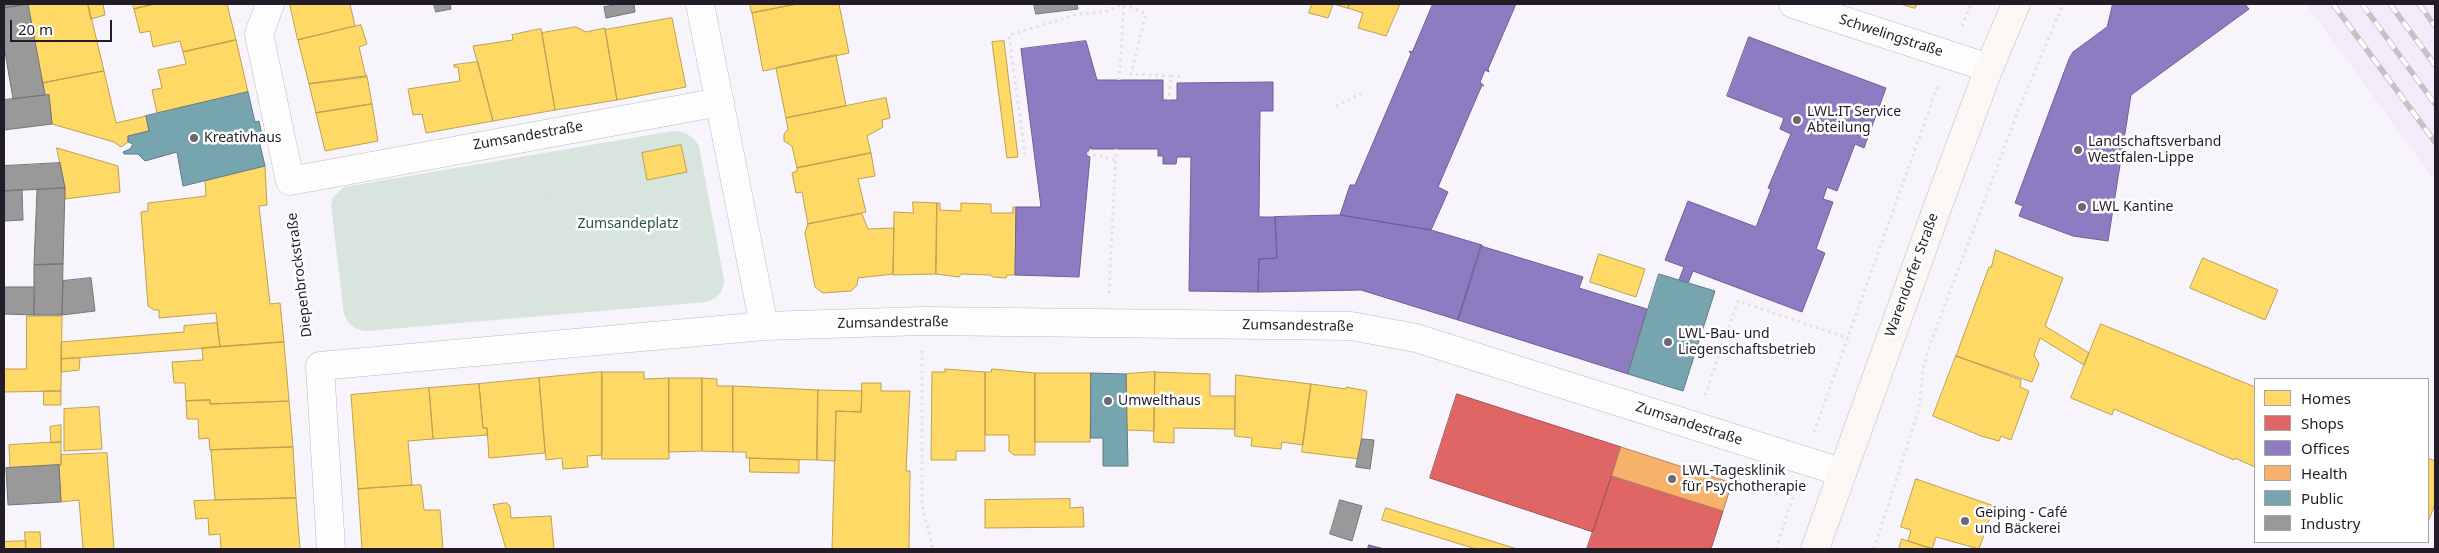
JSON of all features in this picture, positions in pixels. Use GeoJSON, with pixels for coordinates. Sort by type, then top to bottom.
{"type":"FeatureCollection","features":[{"type":"Feature","properties":{"kind":"main road","name":"Warendorfer Straße"},"geometry":{"type":"LineString","coordinates":[[1815,549],[1841,472],[1989,68],[2016,4]]}},
{"type":"Feature","properties":{"kind":"street"},"geometry":{"type":"LineString","coordinates":[[270,4],[259,34],[290,181]]}},
{"type":"Feature","properties":{"kind":"street"},"geometry":{"type":"LineString","coordinates":[[700,4],[764,326]]}},
{"type":"Feature","properties":{"kind":"street","name":"Schwelingstraße"},"geometry":{"type":"LineString","coordinates":[[1793,4],[1989,68]]}},
{"type":"Feature","properties":{"kind":"street","name":"Zumsandestraße"},"geometry":{"type":"LineString","coordinates":[[290,181],[720,102]]}},
{"type":"Feature","properties":{"kind":"street","name":"Zumsandestraße"},"geometry":{"type":"LineString","coordinates":[[320,366],[764,326],[922,321],[1351,326],[1416,338],[1841,472]]}},
{"type":"Feature","properties":{"kind":"street"},"geometry":{"type":"LineString","coordinates":[[320,366],[331,549]]}},
{"type":"Feature","properties":{"kind":"path"},"geometry":{"type":"LineString","coordinates":[[1119,80],[1124,4]]}},
{"type":"Feature","properties":{"kind":"path"},"geometry":{"type":"LineString","coordinates":[[1026,155],[1009,35],[1078,14],[1105,12],[1124,4],[1146,14],[1131,74],[1184,77]]}},
{"type":"Feature","properties":{"kind":"path"},"geometry":{"type":"LineString","coordinates":[[1776,549],[1804,461],[1949,55],[1971,4]]}},
{"type":"Feature","properties":{"kind":"path"},"geometry":{"type":"LineString","coordinates":[[1874,549],[1919,409],[1923,370],[1928,347],[2019,109],[2062,4]]}},
{"type":"Feature","properties":{"kind":"path"},"geometry":{"type":"LineString","coordinates":[[1169,100],[1171,76]]}},
{"type":"Feature","properties":{"kind":"path"},"geometry":{"type":"LineString","coordinates":[[1336,106],[1364,92]]}},
{"type":"Feature","properties":{"kind":"path"},"geometry":{"type":"LineString","coordinates":[[1107,324],[1116,149]]}},
{"type":"Feature","properties":{"kind":"path"},"geometry":{"type":"LineString","coordinates":[[456,150],[490,351]]}},
{"type":"Feature","properties":{"kind":"path"},"geometry":{"type":"LineString","coordinates":[[1087,153],[1115,160]]}},
{"type":"Feature","properties":{"kind":"path"},"geometry":{"type":"LineString","coordinates":[[470,231],[489,228],[486,201],[561,189],[575,174],[598,170],[622,339]]}},
{"type":"Feature","properties":{"kind":"path","name":"Diepenbrockstraße"},"geometry":{"type":"LineString","coordinates":[[290,181],[304,328],[309,348],[320,366]]}},
{"type":"Feature","properties":{"kind":"path"},"geometry":{"type":"LineString","coordinates":[[561,189],[567,224],[604,218]]}},
{"type":"Feature","properties":{"kind":"path"},"geometry":{"type":"LineString","coordinates":[[426,252],[473,249]]}},
{"type":"Feature","properties":{"kind":"path"},"geometry":{"type":"LineString","coordinates":[[1695,426],[1738,301],[1848,338]]}},
{"type":"Feature","properties":{"kind":"path"},"geometry":{"type":"LineString","coordinates":[[484,316],[616,303]]}},
{"type":"Feature","properties":{"kind":"path"},"geometry":{"type":"LineString","coordinates":[[922,321],[922,505],[933,549]]}},
{"type":"Feature","properties":{"kind":"shaded area"},"geometry":{"type":"Polygon","coordinates":[[[2306,4],[2435,4],[2435,181],[2306,4]]]}},
{"type":"Feature","properties":{"kind":"green space","name":"Zumsandeplatz"},"geometry":{"type":"Polygon","coordinates":[[[673,131],[688,135],[699,146],[724,280],[720,294],[711,300],[707,302],[366,331],[355,328],[346,318],[331,205],[333,197],[344,187],[673,131]]]}},
{"type":"Feature","properties":{"kind":"building: Homes"},"geometry":{"type":"Polygon","coordinates":[[[28,4],[88,4],[104,71],[43,83],[28,4]]]}},
{"type":"Feature","properties":{"kind":"building: Homes"},"geometry":{"type":"Polygon","coordinates":[[[88,4],[103,4],[105,15],[91,19],[88,4]]]}},
{"type":"Feature","properties":{"kind":"building: Homes"},"geometry":{"type":"Polygon","coordinates":[[[133,4],[155,4],[134,9],[133,4]]]}},
{"type":"Feature","properties":{"kind":"building: Homes"},"geometry":{"type":"Polygon","coordinates":[[[155,4],[227,4],[236,40],[183,52],[180,41],[153,47],[150,31],[140,33],[134,9],[155,4]]]}},
{"type":"Feature","properties":{"kind":"building: Homes"},"geometry":{"type":"Polygon","coordinates":[[[290,4],[350,4],[355,26],[298,40],[290,4]]]}},
{"type":"Feature","properties":{"kind":"building: Homes"},"geometry":{"type":"Polygon","coordinates":[[[750,4],[797,4],[752,13],[750,4]]]}},
{"type":"Feature","properties":{"kind":"building: Homes"},"geometry":{"type":"Polygon","coordinates":[[[797,4],[839,4],[849,53],[763,71],[752,13],[797,4]]]}},
{"type":"Feature","properties":{"kind":"building: Homes"},"geometry":{"type":"Polygon","coordinates":[[[1312,4],[1333,4],[1328,18],[1309,13],[1312,4]]]}},
{"type":"Feature","properties":{"kind":"building: Homes"},"geometry":{"type":"Polygon","coordinates":[[[1334,4],[1350,4],[1348,8],[1334,4]]]}},
{"type":"Feature","properties":{"kind":"building: Homes"},"geometry":{"type":"Polygon","coordinates":[[[1350,4],[1400,4],[1386,36],[1358,28],[1363,13],[1348,8],[1350,4]]]}},
{"type":"Feature","properties":{"kind":"building: Homes"},"geometry":{"type":"Polygon","coordinates":[[[1901,4],[1917,4],[1915,8],[1901,4]]]}},
{"type":"Feature","properties":{"kind":"building: Homes"},"geometry":{"type":"Polygon","coordinates":[[[672,18],[686,87],[617,100],[605,30],[672,18]]]}},
{"type":"Feature","properties":{"kind":"building: Homes"},"geometry":{"type":"Polygon","coordinates":[[[361,25],[367,44],[359,47],[366,77],[309,84],[298,40],[361,25]]]}},
{"type":"Feature","properties":{"kind":"building: Homes"},"geometry":{"type":"Polygon","coordinates":[[[576,27],[586,32],[605,28],[617,100],[555,110],[542,33],[576,27]]]}},
{"type":"Feature","properties":{"kind":"building: Homes"},"geometry":{"type":"Polygon","coordinates":[[[541,29],[555,110],[493,121],[473,46],[513,40],[512,35],[541,29]]]}},
{"type":"Feature","properties":{"kind":"building: Homes"},"geometry":{"type":"Polygon","coordinates":[[[236,40],[248,92],[157,113],[152,90],[162,88],[158,70],[186,64],[183,52],[236,40]]]}},
{"type":"Feature","properties":{"kind":"building: Homes"},"geometry":{"type":"Polygon","coordinates":[[[1004,41],[1018,157],[1007,158],[992,42],[1004,41]]]}},
{"type":"Feature","properties":{"kind":"building: Homes"},"geometry":{"type":"Polygon","coordinates":[[[836,55],[846,106],[786,118],[776,68],[836,55]]]}},
{"type":"Feature","properties":{"kind":"building: Homes"},"geometry":{"type":"Polygon","coordinates":[[[478,62],[493,121],[426,133],[422,114],[413,115],[408,89],[460,81],[458,67],[454,67],[454,65],[478,62]]]}},
{"type":"Feature","properties":{"kind":"building: Homes"},"geometry":{"type":"Polygon","coordinates":[[[104,71],[116,123],[146,116],[149,131],[128,136],[128,142],[121,147],[114,142],[52,124],[49,95],[45,95],[43,83],[104,71]]]}},
{"type":"Feature","properties":{"kind":"building: Homes"},"geometry":{"type":"Polygon","coordinates":[[[367,76],[372,104],[316,113],[309,84],[367,76]]]}},
{"type":"Feature","properties":{"kind":"building: Homes"},"geometry":{"type":"Polygon","coordinates":[[[886,98],[890,118],[882,120],[883,127],[867,136],[871,153],[797,168],[792,146],[784,141],[784,134],[788,129],[786,118],[886,98]]]}},
{"type":"Feature","properties":{"kind":"building: Homes"},"geometry":{"type":"Polygon","coordinates":[[[372,104],[378,141],[325,151],[316,113],[372,104]]]}},
{"type":"Feature","properties":{"kind":"building: Homes"},"geometry":{"type":"Polygon","coordinates":[[[681,145],[687,172],[647,180],[642,153],[681,145]]]}},
{"type":"Feature","properties":{"kind":"building: Homes"},"geometry":{"type":"Polygon","coordinates":[[[57,148],[118,166],[120,192],[65,199],[65,188],[57,148]]]}},
{"type":"Feature","properties":{"kind":"building: Homes"},"geometry":{"type":"Polygon","coordinates":[[[871,153],[875,176],[858,179],[866,212],[808,224],[802,192],[796,193],[792,173],[797,171],[797,168],[871,153]]]}},
{"type":"Feature","properties":{"kind":"building: Homes"},"geometry":{"type":"Polygon","coordinates":[[[265,166],[267,205],[259,206],[270,304],[280,303],[284,342],[220,347],[216,313],[159,318],[159,310],[154,310],[148,306],[141,212],[148,211],[148,203],[206,196],[205,181],[265,166]]]}},
{"type":"Feature","properties":{"kind":"building: Homes"},"geometry":{"type":"Polygon","coordinates":[[[913,202],[937,203],[936,274],[893,275],[894,212],[913,213],[913,202]]]}},
{"type":"Feature","properties":{"kind":"building: Homes"},"geometry":{"type":"Polygon","coordinates":[[[937,203],[940,203],[940,210],[961,211],[961,203],[991,204],[991,213],[1013,213],[1013,207],[1016,207],[1015,275],[1007,275],[1006,278],[990,275],[961,274],[959,277],[936,274],[937,203]]]}},
{"type":"Feature","properties":{"kind":"building: Homes"},"geometry":{"type":"Polygon","coordinates":[[[862,214],[868,229],[894,228],[893,274],[858,278],[857,285],[851,291],[823,293],[815,287],[805,233],[808,224],[862,214]]]}},
{"type":"Feature","properties":{"kind":"building: Homes"},"geometry":{"type":"Polygon","coordinates":[[[1996,250],[2063,278],[2045,326],[2089,353],[2084,365],[2040,338],[2034,355],[2039,364],[2032,382],[1956,356],[1996,250]]]}},
{"type":"Feature","properties":{"kind":"building: Homes"},"geometry":{"type":"Polygon","coordinates":[[[1599,254],[1645,269],[1636,297],[1590,282],[1599,254]]]}},
{"type":"Feature","properties":{"kind":"building: Homes"},"geometry":{"type":"Polygon","coordinates":[[[2203,258],[2278,290],[2265,320],[2190,288],[2203,258]]]}},
{"type":"Feature","properties":{"kind":"building: Homes"},"geometry":{"type":"Polygon","coordinates":[[[27,316],[62,316],[61,391],[4,392],[4,369],[26,369],[27,316]]]}},
{"type":"Feature","properties":{"kind":"building: Homes"},"geometry":{"type":"Polygon","coordinates":[[[217,323],[220,347],[61,359],[61,342],[184,332],[184,326],[217,323]]]}},
{"type":"Feature","properties":{"kind":"building: Homes"},"geometry":{"type":"Polygon","coordinates":[[[2101,324],[2254,387],[2254,467],[2235,458],[2234,460],[2114,409],[2112,415],[2071,398],[2101,324]]]}},
{"type":"Feature","properties":{"kind":"building: Homes"},"geometry":{"type":"Polygon","coordinates":[[[284,342],[289,401],[210,404],[210,400],[186,401],[185,383],[174,383],[172,362],[203,360],[202,348],[284,342]]]}},
{"type":"Feature","properties":{"kind":"building: Homes"},"geometry":{"type":"Polygon","coordinates":[[[1956,356],[2021,380],[2020,387],[2029,391],[2011,440],[2001,436],[1999,441],[1981,436],[1933,416],[1956,356]]]}},
{"type":"Feature","properties":{"kind":"building: Homes"},"geometry":{"type":"Polygon","coordinates":[[[80,358],[79,370],[61,372],[61,359],[80,358]]]}},
{"type":"Feature","properties":{"kind":"building: Homes"},"geometry":{"type":"Polygon","coordinates":[[[945,369],[985,372],[985,451],[956,451],[956,460],[931,460],[932,372],[945,372],[945,369]]]}},
{"type":"Feature","properties":{"kind":"building: Homes"},"geometry":{"type":"Polygon","coordinates":[[[992,369],[1035,373],[1035,455],[1014,455],[1009,451],[1009,435],[985,435],[985,372],[991,372],[992,369]]]}},
{"type":"Feature","properties":{"kind":"building: Homes"},"geometry":{"type":"Polygon","coordinates":[[[602,372],[644,372],[644,379],[669,378],[669,459],[602,459],[602,372]]]}},
{"type":"Feature","properties":{"kind":"building: Homes"},"geometry":{"type":"Polygon","coordinates":[[[602,372],[602,455],[587,456],[588,467],[563,469],[562,458],[546,460],[539,378],[602,372]]]}},
{"type":"Feature","properties":{"kind":"building: Homes"},"geometry":{"type":"Polygon","coordinates":[[[1155,372],[1210,374],[1210,396],[1235,396],[1235,429],[1174,428],[1174,443],[1154,442],[1155,372]]]}},
{"type":"Feature","properties":{"kind":"building: Homes"},"geometry":{"type":"Polygon","coordinates":[[[1155,372],[1154,431],[1128,430],[1126,428],[1126,374],[1155,372]]]}},
{"type":"Feature","properties":{"kind":"building: Homes"},"geometry":{"type":"Polygon","coordinates":[[[1035,373],[1091,373],[1090,442],[1035,442],[1035,373]]]}},
{"type":"Feature","properties":{"kind":"building: Homes"},"geometry":{"type":"Polygon","coordinates":[[[1236,375],[1311,384],[1303,445],[1282,442],[1281,449],[1251,446],[1252,438],[1235,436],[1236,375]]]}},
{"type":"Feature","properties":{"kind":"building: Homes"},"geometry":{"type":"Polygon","coordinates":[[[539,378],[545,453],[489,458],[487,428],[483,428],[479,384],[539,378]]]}},
{"type":"Feature","properties":{"kind":"building: Homes"},"geometry":{"type":"Polygon","coordinates":[[[669,378],[702,378],[702,451],[669,452],[669,378]]]}},
{"type":"Feature","properties":{"kind":"building: Homes"},"geometry":{"type":"Polygon","coordinates":[[[702,378],[717,379],[717,386],[733,386],[733,452],[702,451],[702,378]]]}},
{"type":"Feature","properties":{"kind":"building: Homes"},"geometry":{"type":"Polygon","coordinates":[[[862,383],[881,383],[881,391],[910,391],[906,471],[910,471],[909,549],[832,549],[836,411],[861,412],[862,383]]]}},
{"type":"Feature","properties":{"kind":"building: Homes"},"geometry":{"type":"Polygon","coordinates":[[[479,384],[483,428],[487,428],[487,435],[433,439],[429,388],[479,384]]]}},
{"type":"Feature","properties":{"kind":"building: Homes"},"geometry":{"type":"Polygon","coordinates":[[[1311,384],[1367,391],[1359,459],[1302,452],[1311,384]]]}},
{"type":"Feature","properties":{"kind":"building: Homes"},"geometry":{"type":"Polygon","coordinates":[[[733,386],[818,390],[817,460],[746,458],[746,452],[733,452],[733,386]]]}},
{"type":"Feature","properties":{"kind":"building: Homes"},"geometry":{"type":"Polygon","coordinates":[[[429,388],[433,439],[408,441],[412,485],[358,489],[351,395],[429,388]]]}},
{"type":"Feature","properties":{"kind":"building: Homes"},"geometry":{"type":"Polygon","coordinates":[[[818,390],[862,391],[861,412],[836,411],[835,461],[817,460],[818,390]]]}},
{"type":"Feature","properties":{"kind":"building: Homes"},"geometry":{"type":"Polygon","coordinates":[[[44,391],[61,391],[61,405],[44,405],[44,391]]]}},
{"type":"Feature","properties":{"kind":"building: Homes"},"geometry":{"type":"Polygon","coordinates":[[[210,400],[210,404],[289,401],[293,447],[210,450],[209,438],[199,439],[198,419],[187,419],[186,401],[210,400]]]}},
{"type":"Feature","properties":{"kind":"building: Homes"},"geometry":{"type":"Polygon","coordinates":[[[99,407],[102,449],[64,451],[64,409],[99,407]]]}},
{"type":"Feature","properties":{"kind":"building: Homes"},"geometry":{"type":"Polygon","coordinates":[[[61,425],[61,442],[51,443],[50,427],[61,425]]]}},
{"type":"Feature","properties":{"kind":"building: Homes"},"geometry":{"type":"Polygon","coordinates":[[[61,442],[61,465],[10,468],[9,445],[61,442]]]}},
{"type":"Feature","properties":{"kind":"building: Homes"},"geometry":{"type":"Polygon","coordinates":[[[293,447],[296,498],[215,500],[211,450],[293,447]]]}},
{"type":"Feature","properties":{"kind":"building: Homes"},"geometry":{"type":"Polygon","coordinates":[[[107,453],[114,549],[83,549],[79,500],[61,502],[59,465],[61,465],[61,455],[107,453]]]}},
{"type":"Feature","properties":{"kind":"building: Homes"},"geometry":{"type":"Polygon","coordinates":[[[750,458],[799,460],[799,473],[750,472],[750,458]]]}},
{"type":"Feature","properties":{"kind":"building: Homes"},"geometry":{"type":"Polygon","coordinates":[[[2429,458],[2435,461],[2435,504],[2429,519],[2429,458]]]}},
{"type":"Feature","properties":{"kind":"building: Homes"},"geometry":{"type":"Polygon","coordinates":[[[1916,479],[1994,506],[1979,549],[1936,537],[1932,549],[1908,541],[1911,530],[1901,527],[1916,479]]]}},
{"type":"Feature","properties":{"kind":"building: Homes"},"geometry":{"type":"Polygon","coordinates":[[[421,485],[424,510],[440,510],[443,549],[362,549],[358,489],[421,485]]]}},
{"type":"Feature","properties":{"kind":"building: Homes"},"geometry":{"type":"Polygon","coordinates":[[[296,498],[300,549],[221,549],[220,534],[209,535],[208,518],[196,519],[194,501],[296,498]]]}},
{"type":"Feature","properties":{"kind":"building: Homes"},"geometry":{"type":"Polygon","coordinates":[[[1070,499],[1070,508],[1083,507],[1084,527],[985,528],[985,500],[1070,499]]]}},
{"type":"Feature","properties":{"kind":"building: Homes"},"geometry":{"type":"Polygon","coordinates":[[[507,503],[510,506],[511,518],[551,516],[554,549],[506,549],[493,505],[507,503]]]}},
{"type":"Feature","properties":{"kind":"building: Homes"},"geometry":{"type":"Polygon","coordinates":[[[1386,508],[1517,549],[1476,549],[1382,520],[1386,508]]]}},
{"type":"Feature","properties":{"kind":"building: Homes"},"geometry":{"type":"Polygon","coordinates":[[[25,532],[40,532],[41,549],[26,549],[25,532]]]}},
{"type":"Feature","properties":{"kind":"building: Homes"},"geometry":{"type":"Polygon","coordinates":[[[1902,539],[1908,541],[1934,549],[1899,549],[1902,539]]]}},
{"type":"Feature","properties":{"kind":"building: Homes"},"geometry":{"type":"Polygon","coordinates":[[[26,541],[26,549],[4,549],[4,542],[26,541]]]}},
{"type":"Feature","properties":{"kind":"building: Shops"},"geometry":{"type":"Polygon","coordinates":[[[1457,394],[1621,447],[1593,532],[1430,478],[1457,394]]]}},
{"type":"Feature","properties":{"kind":"building: Shops"},"geometry":{"type":"Polygon","coordinates":[[[1612,476],[1723,511],[1711,549],[1587,549],[1612,476]]]}},
{"type":"Feature","properties":{"kind":"building: Offices"},"geometry":{"type":"Polygon","coordinates":[[[1433,4],[1516,4],[1488,69],[1489,72],[1485,70],[1480,82],[1484,86],[1482,85],[1438,187],[1448,192],[1431,230],[1340,215],[1350,185],[1355,185],[1411,54],[1409,51],[1412,52],[1433,4]]]}},
{"type":"Feature","properties":{"kind":"building: Offices","name":"Landschaftsverband Westfalen-Lippe"},"geometry":{"type":"Polygon","coordinates":[[[2113,4],[2245,4],[2249,9],[2131,95],[2108,241],[2073,236],[2019,216],[2023,206],[2015,203],[2069,59],[2073,52],[2107,27],[2113,4]]]}},
{"type":"Feature","properties":{"kind":"building: Offices"},"geometry":{"type":"Polygon","coordinates":[[[1749,37],[1886,88],[1864,148],[1855,144],[1837,191],[1827,187],[1823,199],[1833,202],[1816,249],[1825,253],[1802,312],[1693,271],[1688,283],[1679,280],[1684,267],[1665,260],[1688,201],[1756,227],[1771,189],[1768,188],[1791,134],[1780,129],[1784,118],[1727,96],[1749,37]]]}},
{"type":"Feature","properties":{"kind":"building: Offices"},"geometry":{"type":"Polygon","coordinates":[[[1086,41],[1097,80],[1163,80],[1163,100],[1177,100],[1177,83],[1273,82],[1273,111],[1260,111],[1259,217],[1275,217],[1277,258],[1259,259],[1258,292],[1189,291],[1191,157],[1177,157],[1176,164],[1163,164],[1163,156],[1158,156],[1158,149],[1091,149],[1091,146],[1086,155],[1090,157],[1079,277],[1015,275],[1016,207],[1041,207],[1021,49],[1086,41]]]}},
{"type":"Feature","properties":{"kind":"building: Offices"},"geometry":{"type":"Polygon","coordinates":[[[1340,215],[1431,230],[1482,245],[1458,320],[1361,290],[1258,292],[1259,259],[1277,258],[1275,217],[1340,215]]]}},
{"type":"Feature","properties":{"kind":"building: Offices"},"geometry":{"type":"Polygon","coordinates":[[[1481,246],[1583,277],[1579,288],[1647,309],[1628,374],[1458,320],[1481,246]]]}},
{"type":"Feature","properties":{"kind":"building: Offices"},"geometry":{"type":"Polygon","coordinates":[[[1369,545],[1384,549],[1368,549],[1369,545]]]}},
{"type":"Feature","properties":{"kind":"building: Health","name":"LWL-Tagesklinik für Psychotherapie"},"geometry":{"type":"Polygon","coordinates":[[[1621,447],[1732,483],[1723,511],[1612,476],[1621,447]]]}},
{"type":"Feature","properties":{"kind":"building: Public","name":"Kreativhaus"},"geometry":{"type":"Polygon","coordinates":[[[248,92],[255,122],[259,121],[262,135],[258,136],[265,166],[183,186],[177,152],[145,161],[138,154],[124,154],[123,152],[130,149],[133,144],[128,142],[128,136],[149,131],[146,116],[248,92]]]}},
{"type":"Feature","properties":{"kind":"building: Public","name":"LWL-Bau- und Liegenschaftsbetrieb"},"geometry":{"type":"Polygon","coordinates":[[[1659,274],[1715,291],[1683,391],[1628,374],[1659,274]]]}},
{"type":"Feature","properties":{"kind":"building: Public","name":"Umwelthaus"},"geometry":{"type":"Polygon","coordinates":[[[1091,373],[1126,374],[1128,466],[1103,466],[1103,438],[1091,438],[1091,373]]]}},
{"type":"Feature","properties":{"kind":"building: Industry"},"geometry":{"type":"Polygon","coordinates":[[[4,4],[28,4],[4,8],[4,4]]]}},
{"type":"Feature","properties":{"kind":"building: Industry"},"geometry":{"type":"Polygon","coordinates":[[[28,4],[45,95],[13,99],[4,46],[4,8],[28,4]]]}},
{"type":"Feature","properties":{"kind":"building: Industry"},"geometry":{"type":"Polygon","coordinates":[[[434,4],[450,4],[451,9],[436,12],[434,4]]]}},
{"type":"Feature","properties":{"kind":"building: Industry"},"geometry":{"type":"Polygon","coordinates":[[[634,4],[635,12],[606,18],[604,7],[634,4]]]}},
{"type":"Feature","properties":{"kind":"building: Industry"},"geometry":{"type":"Polygon","coordinates":[[[1034,4],[1077,4],[1078,9],[1036,14],[1034,4]]]}},
{"type":"Feature","properties":{"kind":"building: Industry"},"geometry":{"type":"Polygon","coordinates":[[[49,95],[52,124],[4,130],[4,100],[49,95]]]}},
{"type":"Feature","properties":{"kind":"building: Industry"},"geometry":{"type":"Polygon","coordinates":[[[60,163],[65,188],[4,191],[4,166],[60,163]]]}},
{"type":"Feature","properties":{"kind":"building: Industry"},"geometry":{"type":"Polygon","coordinates":[[[65,188],[63,264],[34,265],[37,190],[65,188]]]}},
{"type":"Feature","properties":{"kind":"building: Industry"},"geometry":{"type":"Polygon","coordinates":[[[22,190],[23,220],[4,221],[4,191],[22,190]]]}},
{"type":"Feature","properties":{"kind":"building: Industry"},"geometry":{"type":"Polygon","coordinates":[[[63,264],[62,315],[34,315],[34,265],[63,264]]]}},
{"type":"Feature","properties":{"kind":"building: Industry"},"geometry":{"type":"Polygon","coordinates":[[[91,278],[95,311],[62,315],[63,281],[91,278]]]}},
{"type":"Feature","properties":{"kind":"building: Industry"},"geometry":{"type":"Polygon","coordinates":[[[4,287],[35,287],[34,315],[4,314],[4,287]]]}},
{"type":"Feature","properties":{"kind":"building: Industry"},"geometry":{"type":"Polygon","coordinates":[[[1362,439],[1374,440],[1370,469],[1356,467],[1362,439]]]}},
{"type":"Feature","properties":{"kind":"building: Industry"},"geometry":{"type":"Polygon","coordinates":[[[59,465],[61,502],[8,505],[6,468],[59,465]]]}},
{"type":"Feature","properties":{"kind":"building: Industry"},"geometry":{"type":"Polygon","coordinates":[[[1340,500],[1362,506],[1352,541],[1330,534],[1340,500]]]}},
{"type":"Feature","properties":{"kind":"railway"},"geometry":{"type":"LineString","coordinates":[[2333,4],[2435,142]]}},
{"type":"Feature","properties":{"kind":"railway"},"geometry":{"type":"LineString","coordinates":[[2362,4],[2435,104]]}},
{"type":"Feature","properties":{"kind":"railway"},"geometry":{"type":"LineString","coordinates":[[2390,4],[2435,65]]}},
{"type":"Feature","properties":{"kind":"railway"},"geometry":{"type":"LineString","coordinates":[[2419,4],[2435,26]]}},
{"type":"Feature","properties":{"kind":"place","name":"LWL.IT Service Abteilung"},"geometry":{"type":"Point","coordinates":[1797,120]}},
{"type":"Feature","properties":{"kind":"place","name":"Kreativhaus"},"geometry":{"type":"Point","coordinates":[194,138]}},
{"type":"Feature","properties":{"kind":"place","name":"Landschaftsverband Westfalen-Lippe"},"geometry":{"type":"Point","coordinates":[2078,150]}},
{"type":"Feature","properties":{"kind":"place","name":"LWL Kantine"},"geometry":{"type":"Point","coordinates":[2082,207]}},
{"type":"Feature","properties":{"kind":"place","name":"LWL-Bau- und Liegenschaftsbetrieb"},"geometry":{"type":"Point","coordinates":[1668,342]}},
{"type":"Feature","properties":{"kind":"place","name":"Umwelthaus"},"geometry":{"type":"Point","coordinates":[1108,401]}},
{"type":"Feature","properties":{"kind":"place","name":"LWL-Tagesklinik für Psychotherapie"},"geometry":{"type":"Point","coordinates":[1672,479]}},
{"type":"Feature","properties":{"kind":"place","name":"Geiping - Café und Bäckerei"},"geometry":{"type":"Point","coordinates":[1965,521]}}]}
